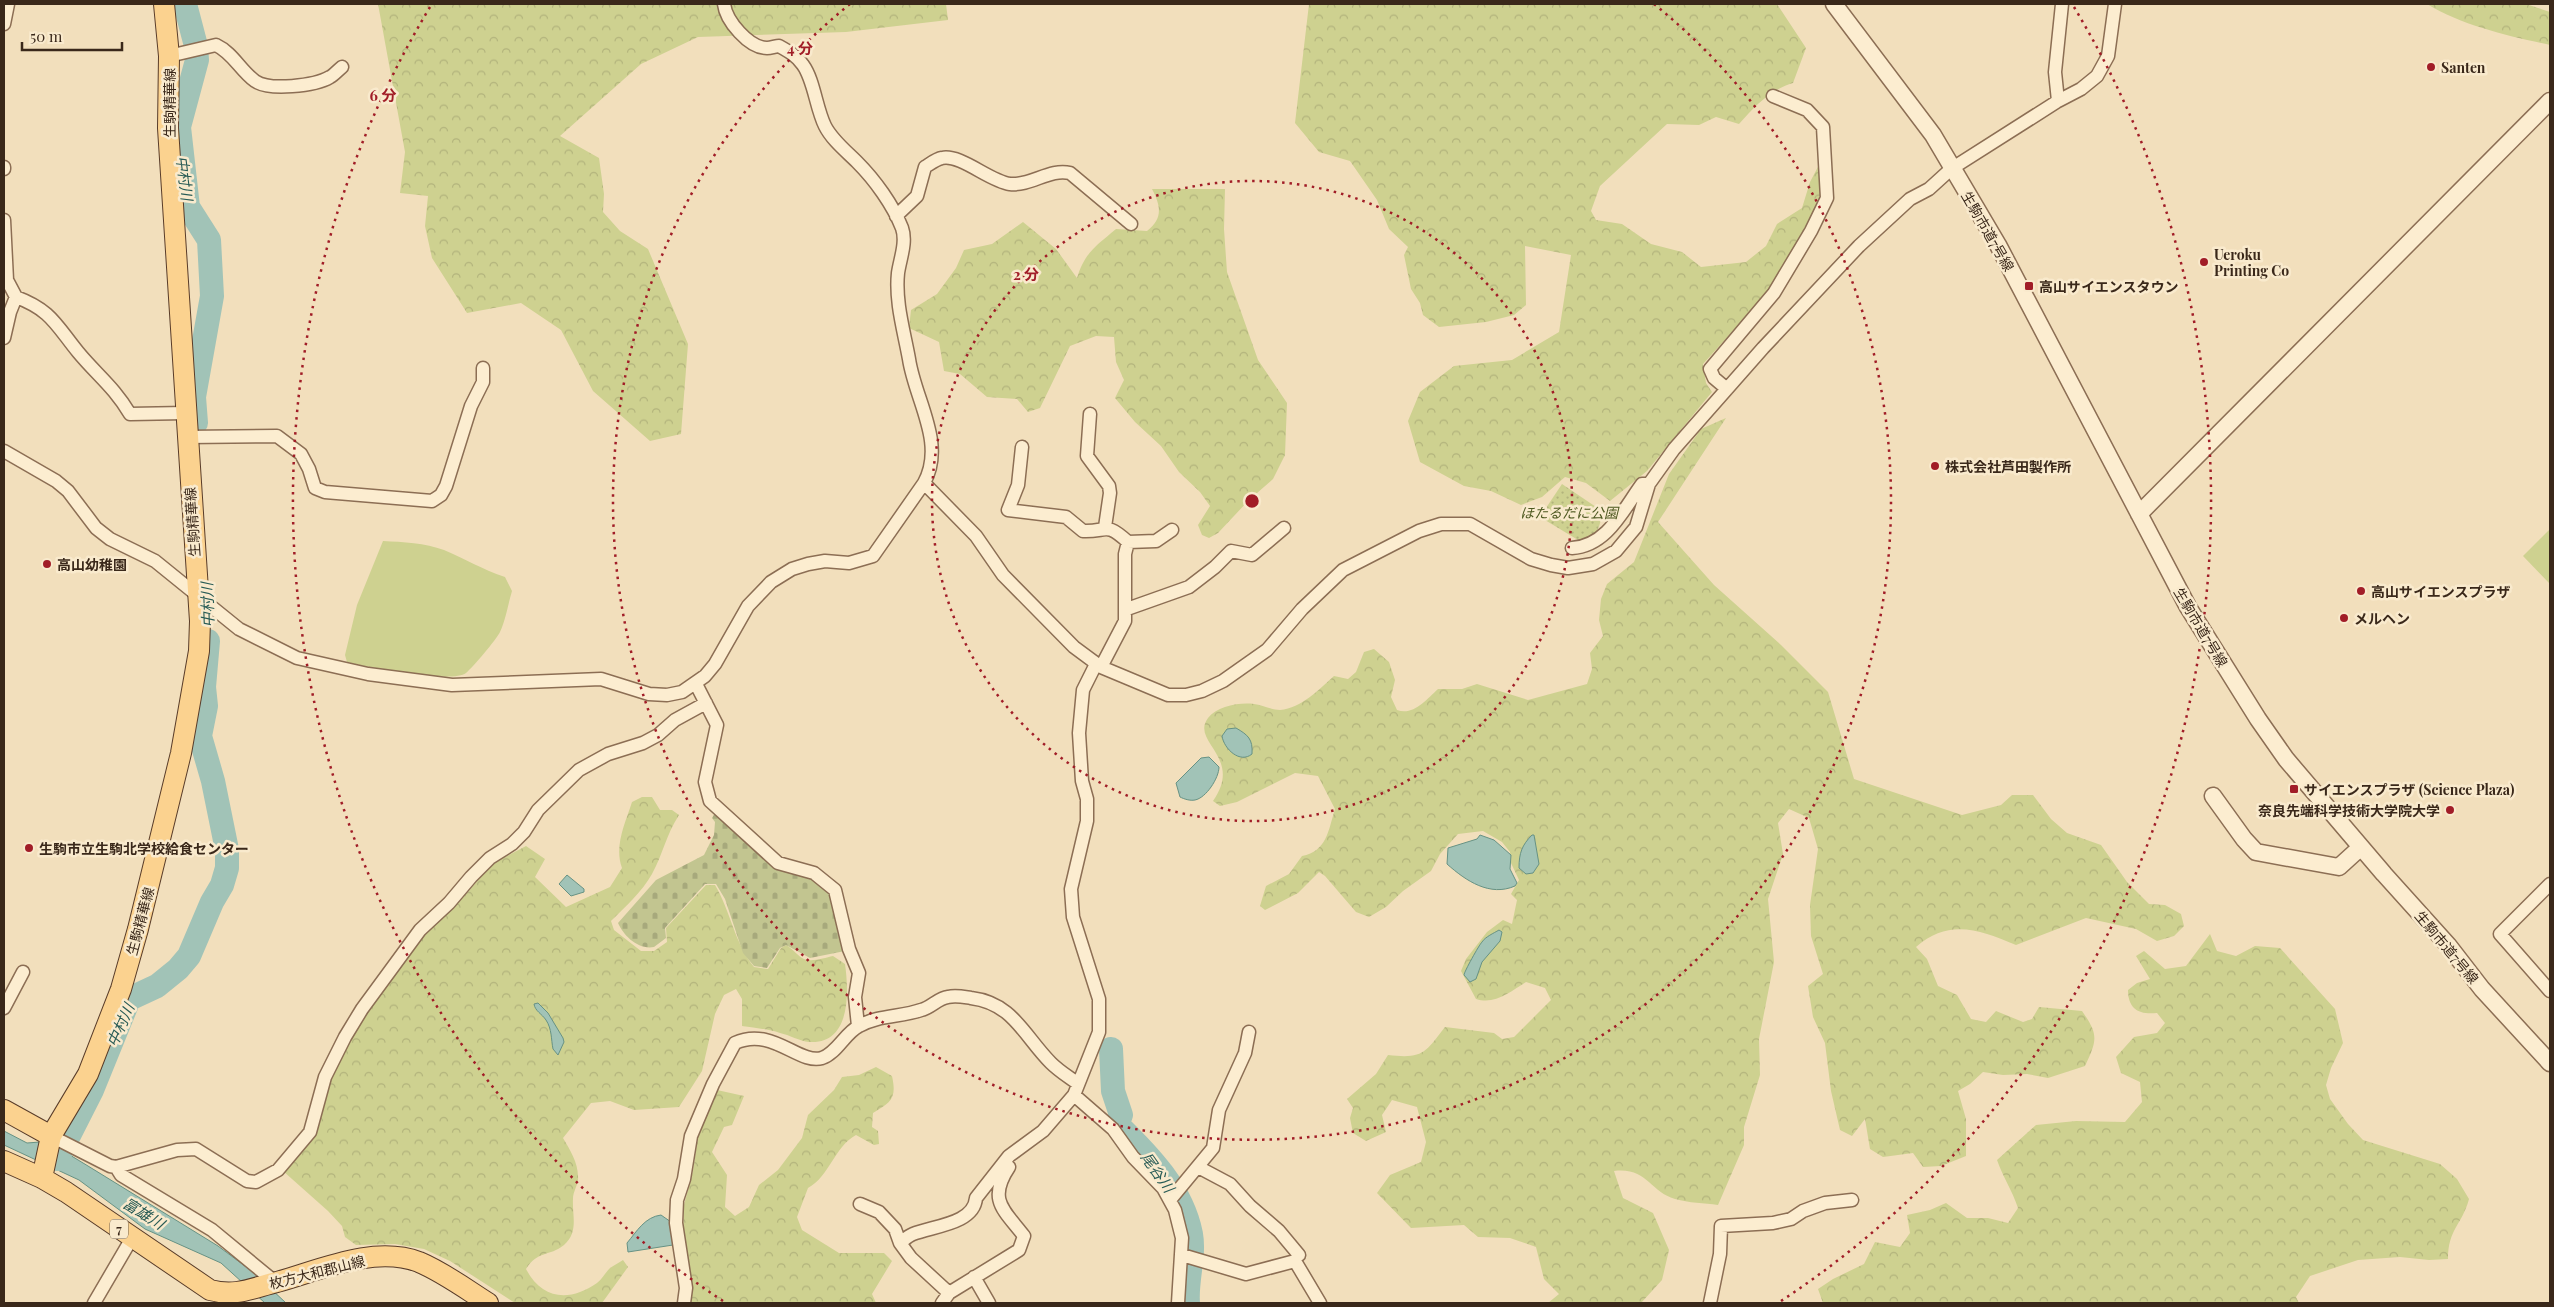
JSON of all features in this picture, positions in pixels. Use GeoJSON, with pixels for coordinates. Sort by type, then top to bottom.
{"type":"FeatureCollection","features":[{"type":"Feature","properties":{"kind":"main road","name":"生駒精華線"},"geometry":{"type":"LineString","coordinates":[[50,1139],[88,1074],[121,989],[166,824],[199,651],[202,601],[186,436],[168,128],[169,56],[164,4]]}},
{"type":"Feature","properties":{"kind":"main road"},"geometry":{"type":"LineString","coordinates":[[4,1110],[50,1139],[42,1173]]}},
{"type":"Feature","properties":{"kind":"main road","name":"枚方大和郡山線"},"geometry":{"type":"LineString","coordinates":[[4,1161],[42,1173],[197,1283],[230,1297],[275,1282],[364,1259],[398,1258],[418,1262],[454,1281],[488,1303]]}},
{"type":"Feature","properties":{"kind":"street"},"geometry":{"type":"LineString","coordinates":[[4,24],[8,4]]}},
{"type":"Feature","properties":{"kind":"street"},"geometry":{"type":"LineString","coordinates":[[4,451],[56,481],[68,491],[96,528],[110,539],[155,561],[202,601],[263,643],[298,658],[368,674],[452,685],[601,679],[649,694],[667,696],[682,692],[696,684],[715,664],[748,606],[772,582],[792,569],[808,564],[825,561],[849,563],[873,556],[924,483],[930,472],[934,451],[925,414],[912,382],[897,301],[898,275],[904,241],[896,216],[870,177],[839,145],[825,126],[804,66],[779,46],[766,48],[754,43],[731,24],[725,12],[724,4]]}},
{"type":"Feature","properties":{"kind":"street","name":"生駒市道7号線"},"geometry":{"type":"LineString","coordinates":[[1834,4],[1933,136],[1998,244],[2188,607],[2258,720],[2286,759],[2448,945],[2482,989],[2550,1063]]}},
{"type":"Feature","properties":{"kind":"street"},"geometry":{"type":"LineString","coordinates":[[2058,101],[2055,72],[2062,4]]}},
{"type":"Feature","properties":{"kind":"street"},"geometry":{"type":"LineString","coordinates":[[924,483],[976,536],[1002,575],[1074,647],[1099,665],[1168,695],[1202,691],[1223,681],[1267,650],[1308,602],[1343,570],[1419,531],[1441,524],[1470,524],[1531,559],[1550,565],[1568,568],[1593,564],[1616,551],[1636,527],[1649,484],[1674,449],[1859,246],[1910,199],[1929,190],[1951,168],[2058,101],[2081,89],[2097,76],[2108,56],[2115,4]]}},
{"type":"Feature","properties":{"kind":"street"},"geometry":{"type":"LineString","coordinates":[[169,56],[216,45],[228,50],[238,65],[257,82],[269,86],[288,86],[330,77],[342,66]]}},
{"type":"Feature","properties":{"kind":"street"},"geometry":{"type":"LineString","coordinates":[[1727,389],[1714,378],[1710,369],[1774,293],[1811,231],[1827,198],[1823,127],[1807,110],[1773,96]]}},
{"type":"Feature","properties":{"kind":"street"},"geometry":{"type":"LineString","coordinates":[[2139,514],[2550,101]]}},
{"type":"Feature","properties":{"kind":"street"},"geometry":{"type":"LineString","coordinates":[[896,216],[917,196],[925,167],[942,158],[952,158],[993,179],[1009,184],[1023,184],[1061,171],[1070,173],[1130,224]]}},
{"type":"Feature","properties":{"kind":"street"},"geometry":{"type":"LineString","coordinates":[[4,220],[5,280],[16,296],[30,302],[55,320],[79,353],[119,396],[130,414],[185,413]]}},
{"type":"Feature","properties":{"kind":"street"},"geometry":{"type":"LineString","coordinates":[[4,338],[16,296]]}},
{"type":"Feature","properties":{"kind":"street"},"geometry":{"type":"LineString","coordinates":[[186,436],[277,436],[301,454],[315,488],[326,492],[432,501],[440,495],[446,486],[471,406],[483,382],[483,368]]}},
{"type":"Feature","properties":{"kind":"street"},"geometry":{"type":"LineString","coordinates":[[1090,414],[1087,456],[1109,486],[1110,493],[1105,527]]}},
{"type":"Feature","properties":{"kind":"street"},"geometry":{"type":"LineString","coordinates":[[1022,447],[1018,485],[1008,510],[1066,517],[1083,531],[1105,527],[1118,532],[1128,542],[1156,541],[1172,530]]}},
{"type":"Feature","properties":{"kind":"street"},"geometry":{"type":"LineString","coordinates":[[1572,548],[1583,547],[1596,542],[1610,530],[1642,484],[1649,484]]}},
{"type":"Feature","properties":{"kind":"street"},"geometry":{"type":"LineString","coordinates":[[1127,609],[1189,587],[1215,567],[1231,551],[1252,555],[1284,528]]}},
{"type":"Feature","properties":{"kind":"street"},"geometry":{"type":"LineString","coordinates":[[900,1243],[911,1234],[961,1219],[975,1204],[976,1198],[994,1175],[1018,1150],[1043,1131],[1076,1090],[1099,1032],[1101,1015],[1091,969],[1073,917],[1071,889],[1087,821],[1087,799],[1082,781],[1079,733],[1084,690],[1120,636],[1127,609],[1124,589],[1125,554],[1128,542]]}},
{"type":"Feature","properties":{"kind":"street"},"geometry":{"type":"LineString","coordinates":[[696,684],[717,725],[705,782],[710,801],[778,863],[814,873],[835,890],[849,949],[859,973],[855,997],[858,1026]]}},
{"type":"Feature","properties":{"kind":"street"},"geometry":{"type":"LineString","coordinates":[[50,1139],[116,1167],[177,1150],[196,1149],[247,1181],[256,1182],[278,1170],[310,1132],[316,1104],[325,1077],[345,1036],[362,1009],[420,930],[490,858],[512,844],[524,832],[538,810],[579,770],[608,754],[643,743],[658,735],[675,720],[706,702]]}},
{"type":"Feature","properties":{"kind":"street"},"geometry":{"type":"LineString","coordinates":[[2213,796],[2244,839],[2256,852],[2339,867],[2361,847]]}},
{"type":"Feature","properties":{"kind":"street"},"geometry":{"type":"LineString","coordinates":[[2550,884],[2500,934],[2550,991]]}},
{"type":"Feature","properties":{"kind":"street"},"geometry":{"type":"LineString","coordinates":[[4,1008],[23,972]]}},
{"type":"Feature","properties":{"kind":"street"},"geometry":{"type":"LineString","coordinates":[[684,1303],[686,1288],[676,1223],[677,1200],[684,1179],[691,1136],[731,1048],[743,1040],[768,1040],[812,1058],[820,1059],[827,1056],[858,1026],[898,1014],[922,1010],[946,997],[991,1002],[1006,1011],[1113,1129],[1133,1157],[1163,1188],[1175,1210],[1182,1238],[1178,1303]]}},
{"type":"Feature","properties":{"kind":"street"},"geometry":{"type":"LineString","coordinates":[[1170,1200],[1213,1148],[1219,1110],[1245,1053],[1249,1032]]}},
{"type":"Feature","properties":{"kind":"street"},"geometry":{"type":"LineString","coordinates":[[860,1204],[879,1212],[895,1229],[900,1243],[945,1298],[974,1277],[1019,1250],[1023,1244],[1024,1236],[999,1203],[997,1195],[998,1186],[1018,1150]]}},
{"type":"Feature","properties":{"kind":"street"},"geometry":{"type":"LineString","coordinates":[[116,1167],[121,1174],[212,1230],[275,1282]]}},
{"type":"Feature","properties":{"kind":"street"},"geometry":{"type":"LineString","coordinates":[[1198,1167],[1230,1184],[1250,1206],[1279,1231],[1299,1255]]}},
{"type":"Feature","properties":{"kind":"street"},"geometry":{"type":"LineString","coordinates":[[1710,1303],[1720,1254],[1721,1226],[1773,1223],[1791,1219],[1803,1211],[1825,1203],[1852,1200]]}},
{"type":"Feature","properties":{"kind":"street"},"geometry":{"type":"LineString","coordinates":[[94,1303],[132,1238]]}},
{"type":"Feature","properties":{"kind":"street"},"geometry":{"type":"LineString","coordinates":[[1182,1255],[1246,1274],[1295,1261],[1320,1303]]}},
{"type":"Feature","properties":{"kind":"street"},"geometry":{"type":"LineString","coordinates":[[974,1277],[989,1303]]}},
{"type":"Feature","properties":{"kind":"green space"},"geometry":{"type":"Polygon","coordinates":[[[378,4],[946,4],[948,20],[846,32],[698,37],[641,64],[560,136],[599,158],[604,194],[603,212],[620,231],[648,249],[688,344],[681,434],[650,441],[593,391],[561,330],[521,303],[467,313],[432,258],[425,226],[428,196],[400,193],[405,152],[378,4]]]}},
{"type":"Feature","properties":{"kind":"green space"},"geometry":{"type":"Polygon","coordinates":[[[1309,4],[1777,4],[1806,48],[1793,83],[1770,94],[1739,124],[1716,117],[1699,125],[1667,124],[1600,186],[1591,211],[1596,220],[1622,224],[1651,244],[1682,252],[1701,267],[1746,262],[1766,246],[1777,224],[1802,208],[1810,182],[1820,163],[1821,203],[1770,290],[1703,364],[1706,383],[1712,392],[1647,471],[1610,501],[1586,483],[1565,477],[1542,497],[1521,505],[1491,491],[1464,486],[1420,462],[1408,421],[1420,392],[1454,366],[1512,360],[1559,332],[1571,255],[1525,246],[1526,305],[1514,315],[1486,322],[1439,327],[1423,315],[1420,303],[1411,289],[1404,255],[1408,247],[1389,229],[1377,200],[1350,161],[1319,152],[1295,123],[1309,4]]]}},
{"type":"Feature","properties":{"kind":"green space"},"geometry":{"type":"Polygon","coordinates":[[[2427,4],[2526,4],[2550,12],[2550,45],[2471,24],[2427,4]]]}},
{"type":"Feature","properties":{"kind":"green space"},"geometry":{"type":"Polygon","coordinates":[[[1152,189],[1225,189],[1224,229],[1227,272],[1258,360],[1287,403],[1285,455],[1273,479],[1249,500],[1218,533],[1209,538],[1202,535],[1198,525],[1210,506],[1200,492],[1179,472],[1161,446],[1135,422],[1115,398],[1124,380],[1116,362],[1114,337],[1096,336],[1070,346],[1040,408],[1028,412],[1017,399],[987,397],[960,374],[944,371],[939,342],[909,328],[911,310],[937,294],[956,268],[964,250],[992,244],[1023,222],[1056,249],[1077,278],[1088,256],[1097,245],[1116,229],[1147,231],[1156,222],[1159,207],[1152,189]]]}},
{"type":"Feature","properties":{"kind":"green space"},"geometry":{"type":"Polygon","coordinates":[[[1726,418],[1658,522],[1714,585],[1781,645],[1828,692],[1854,779],[1962,815],[2001,805],[2012,795],[2033,795],[2051,819],[2067,833],[2101,845],[2127,882],[2149,904],[2165,905],[2181,914],[2184,926],[2174,936],[2157,941],[2136,929],[2086,918],[2016,945],[1977,931],[1953,930],[1940,932],[1916,947],[1927,959],[1938,986],[1957,995],[1971,1019],[1986,1022],[1996,1011],[2023,1022],[2032,1019],[2039,1007],[2082,1011],[2094,1032],[2094,1044],[2085,1066],[2048,1078],[2027,1074],[2003,1075],[1983,1072],[1970,1084],[1958,1091],[1966,1119],[1966,1156],[1941,1166],[1923,1167],[1913,1153],[1883,1157],[1870,1149],[1865,1119],[1852,1136],[1840,1130],[1831,1091],[1825,1043],[1813,1017],[1808,986],[1823,974],[1811,936],[1810,905],[1818,849],[1809,818],[1789,809],[1778,823],[1783,854],[1768,899],[1774,962],[1759,1039],[1760,1075],[1744,1127],[1744,1145],[1718,1205],[1675,1199],[1667,1196],[1641,1176],[1625,1171],[1614,1171],[1623,1198],[1653,1213],[1669,1250],[1662,1280],[1641,1303],[1548,1303],[1559,1294],[1544,1279],[1536,1247],[1510,1238],[1478,1237],[1464,1225],[1411,1228],[1377,1193],[1390,1175],[1421,1162],[1426,1142],[1417,1107],[1392,1100],[1382,1115],[1386,1132],[1366,1141],[1353,1133],[1350,1118],[1353,1108],[1347,1099],[1376,1074],[1388,1055],[1416,1055],[1433,1043],[1445,1027],[1494,1033],[1502,1039],[1514,1037],[1551,1000],[1545,988],[1526,982],[1496,999],[1476,999],[1461,971],[1466,959],[1487,932],[1503,920],[1512,924],[1517,900],[1511,894],[1519,880],[1511,863],[1510,852],[1502,842],[1483,831],[1458,834],[1440,854],[1431,871],[1403,891],[1386,907],[1369,917],[1356,912],[1325,876],[1319,872],[1298,893],[1265,910],[1260,906],[1266,886],[1289,874],[1302,856],[1317,850],[1322,845],[1335,809],[1318,776],[1295,773],[1237,802],[1220,806],[1213,801],[1221,786],[1223,773],[1204,727],[1212,714],[1229,706],[1254,704],[1280,710],[1295,706],[1309,698],[1334,676],[1348,679],[1356,672],[1364,652],[1374,649],[1389,662],[1395,680],[1391,697],[1397,710],[1403,711],[1419,706],[1438,689],[1462,689],[1477,684],[1528,700],[1587,684],[1592,669],[1590,653],[1603,636],[1599,620],[1601,599],[1607,584],[1634,562],[1669,474],[1701,429],[1726,418]]]}},
{"type":"Feature","properties":{"kind":"green space","name":"ほたるだに公園"},"geometry":{"type":"Polygon","coordinates":[[[1562,484],[1602,511],[1601,521],[1595,534],[1583,543],[1540,517],[1562,484]]]}},
{"type":"Feature","properties":{"kind":"green space"},"geometry":{"type":"Polygon","coordinates":[[[2550,529],[2550,584],[2523,556],[2550,529]]]}},
{"type":"Feature","properties":{"kind":"green space"},"geometry":{"type":"Polygon","coordinates":[[[383,541],[414,543],[437,548],[505,577],[512,591],[502,627],[498,636],[466,673],[444,677],[427,676],[389,671],[347,662],[345,655],[357,605],[383,541]]]}},
{"type":"Feature","properties":{"kind":"green space"},"geometry":{"type":"Polygon","coordinates":[[[642,797],[652,797],[660,810],[672,810],[679,815],[648,881],[611,921],[614,930],[641,951],[654,951],[667,942],[666,928],[706,885],[715,885],[737,937],[754,967],[768,969],[781,948],[786,945],[805,959],[817,960],[833,956],[845,964],[846,1002],[840,1026],[833,1035],[823,1041],[809,1042],[771,1030],[742,1026],[742,999],[736,989],[724,995],[715,1014],[702,1071],[679,1107],[634,1110],[610,1101],[591,1103],[563,1138],[573,1156],[578,1172],[578,1182],[573,1196],[574,1223],[572,1235],[559,1249],[539,1256],[526,1269],[540,1287],[557,1295],[567,1295],[587,1289],[597,1283],[610,1268],[623,1260],[628,1267],[602,1303],[515,1303],[450,1261],[424,1249],[395,1244],[356,1245],[345,1237],[342,1226],[328,1211],[283,1171],[327,1087],[351,1033],[419,939],[467,893],[492,864],[526,846],[545,859],[535,877],[566,907],[610,887],[622,868],[619,851],[620,843],[632,802],[642,797]]]}},
{"type":"Feature","properties":{"kind":"green space"},"geometry":{"type":"Polygon","coordinates":[[[715,813],[780,870],[818,881],[830,892],[845,951],[810,958],[786,945],[780,948],[767,968],[754,966],[743,953],[725,899],[716,884],[705,884],[665,928],[666,938],[654,947],[637,944],[624,933],[618,923],[656,880],[704,855],[714,835],[715,822],[712,818],[715,813]]]}},
{"type":"Feature","properties":{"kind":"green space"},"geometry":{"type":"Polygon","coordinates":[[[2210,934],[2217,951],[2236,956],[2255,946],[2280,948],[2335,1009],[2343,1043],[2331,1068],[2326,1085],[2330,1099],[2348,1124],[2363,1140],[2440,1164],[2457,1179],[2469,1199],[2450,1241],[2448,1259],[2429,1260],[2400,1257],[2358,1260],[2310,1276],[2296,1297],[2299,1303],[1823,1303],[1818,1289],[1833,1279],[1864,1264],[1875,1242],[1900,1247],[1910,1233],[1907,1215],[1930,1210],[1946,1203],[1967,1218],[1988,1218],[2008,1223],[2018,1208],[1997,1160],[2036,1125],[2076,1121],[2125,1122],[2142,1102],[2140,1082],[2121,1073],[2116,1057],[2134,1037],[2157,1033],[2165,1023],[2157,1013],[2140,1012],[2130,1002],[2128,990],[2137,983],[2150,979],[2136,956],[2144,951],[2165,969],[2186,966],[2210,934]]]}},
{"type":"Feature","properties":{"kind":"green space"},"geometry":{"type":"Polygon","coordinates":[[[876,1067],[892,1076],[894,1090],[888,1103],[873,1113],[872,1127],[878,1131],[879,1144],[874,1145],[856,1135],[849,1140],[822,1176],[808,1188],[797,1217],[802,1230],[839,1253],[884,1253],[892,1261],[872,1294],[876,1303],[689,1303],[683,1234],[684,1205],[693,1171],[698,1137],[707,1108],[717,1090],[744,1096],[732,1125],[724,1127],[712,1152],[727,1175],[725,1207],[735,1216],[749,1207],[759,1185],[778,1170],[802,1138],[808,1115],[834,1090],[842,1077],[859,1075],[876,1067]]]}},
{"type":"Feature","properties":{"kind":"water"},"geometry":{"type":"Polygon","coordinates":[[[1236,728],[1247,735],[1251,741],[1252,754],[1247,757],[1233,754],[1223,741],[1222,736],[1227,729],[1236,728]]]}},
{"type":"Feature","properties":{"kind":"water"},"geometry":{"type":"Polygon","coordinates":[[[1209,757],[1219,767],[1217,777],[1211,787],[1203,796],[1195,800],[1187,800],[1180,797],[1176,783],[1201,758],[1209,757]]]}},
{"type":"Feature","properties":{"kind":"water"},"geometry":{"type":"Polygon","coordinates":[[[1480,835],[1494,840],[1511,855],[1510,869],[1517,883],[1515,886],[1496,890],[1479,886],[1447,864],[1448,848],[1477,839],[1480,835]]]}},
{"type":"Feature","properties":{"kind":"water"},"geometry":{"type":"Polygon","coordinates":[[[1534,835],[1539,864],[1533,873],[1526,874],[1519,868],[1520,858],[1523,846],[1534,835]]]}},
{"type":"Feature","properties":{"kind":"water"},"geometry":{"type":"Polygon","coordinates":[[[567,875],[584,889],[584,892],[571,896],[559,884],[567,875]]]}},
{"type":"Feature","properties":{"kind":"water"},"geometry":{"type":"Polygon","coordinates":[[[1499,930],[1502,932],[1500,941],[1482,962],[1476,979],[1470,982],[1464,975],[1466,969],[1483,940],[1499,930]]]}},
{"type":"Feature","properties":{"kind":"water"},"geometry":{"type":"Polygon","coordinates":[[[538,1003],[548,1013],[563,1038],[564,1042],[558,1055],[553,1049],[548,1023],[537,1011],[534,1004],[538,1003]]]}},
{"type":"Feature","properties":{"kind":"water","name":"富雄川"},"geometry":{"type":"Polygon","coordinates":[[[4,1131],[27,1143],[40,1142],[55,1146],[88,1166],[218,1246],[253,1272],[286,1303],[265,1303],[221,1263],[145,1229],[79,1180],[4,1145],[4,1131]]]}},
{"type":"Feature","properties":{"kind":"water"},"geometry":{"type":"Polygon","coordinates":[[[661,1215],[671,1222],[673,1245],[628,1252],[627,1243],[638,1229],[650,1219],[661,1215]]]}},
{"type":"Feature","properties":{"kind":"waterway","name":"中村川"},"geometry":{"type":"LineString","coordinates":[[185,4],[196,46],[197,60],[179,127],[188,207],[209,240],[212,296],[194,397],[196,423]]}},
{"type":"Feature","properties":{"kind":"waterway","name":"中村川"},"geometry":{"type":"LineString","coordinates":[[57,1159],[92,1090],[129,999],[157,986],[178,969],[189,956],[212,902],[222,885],[227,868],[227,850],[213,781],[200,736],[206,706],[204,687],[208,641]]}},
{"type":"Feature","properties":{"kind":"waterway","name":"尾谷川"},"geometry":{"type":"LineString","coordinates":[[1111,1049],[1113,1091],[1121,1115],[1117,1124],[1163,1174],[1180,1202],[1187,1218],[1192,1242],[1188,1303]]}},
{"type":"Feature","properties":{"kind":"place","name":"Santen"},"geometry":{"type":"Point","coordinates":[2431,67]}},
{"type":"Feature","properties":{"kind":"place","name":"Ueroku Printing Co"},"geometry":{"type":"Point","coordinates":[2204,262]}},
{"type":"Feature","properties":{"kind":"place","name":"高山サイエンスタウン"},"geometry":{"type":"Point","coordinates":[2029,286]}},
{"type":"Feature","properties":{"kind":"place","name":"株式会社芦田製作所"},"geometry":{"type":"Point","coordinates":[1935,466]}},
{"type":"Feature","properties":{"kind":"place","name":"高山幼稚園"},"geometry":{"type":"Point","coordinates":[47,564]}},
{"type":"Feature","properties":{"kind":"place","name":"高山サイエンスプラザ"},"geometry":{"type":"Point","coordinates":[2361,591]}},
{"type":"Feature","properties":{"kind":"place","name":"メルヘン"},"geometry":{"type":"Point","coordinates":[2344,618]}},
{"type":"Feature","properties":{"kind":"place","name":"サイエンスプラザ (Science Plaza)"},"geometry":{"type":"Point","coordinates":[2294,789]}},
{"type":"Feature","properties":{"kind":"place","name":"奈良先端科学技術大学院大学"},"geometry":{"type":"Point","coordinates":[2450,810]}},
{"type":"Feature","properties":{"kind":"place","name":"生駒市立生駒北学校給食センター"},"geometry":{"type":"Point","coordinates":[29,848]}}]}
